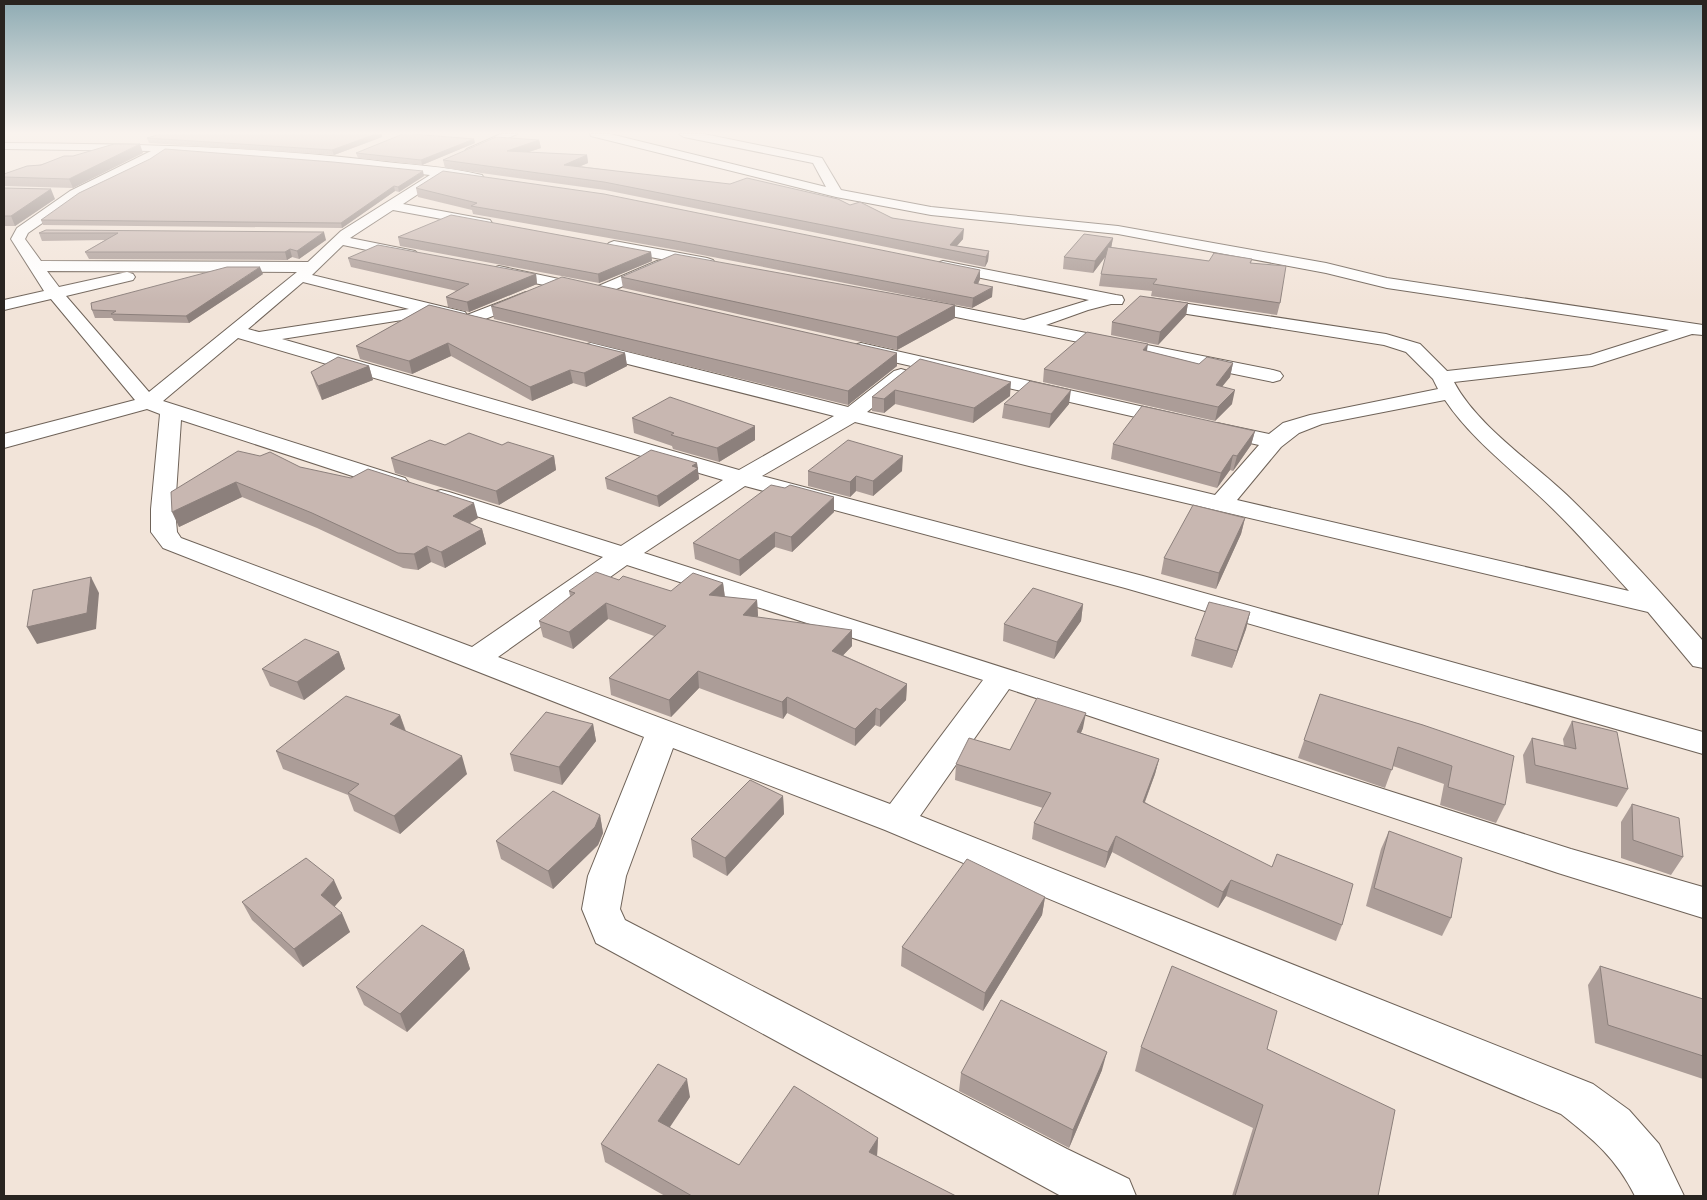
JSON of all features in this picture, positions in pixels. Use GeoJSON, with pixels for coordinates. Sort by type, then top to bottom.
{"type":"FeatureCollection","features":[{"type":"Feature","properties":{"kind":"street"},"geometry":{"type":"LineString","coordinates":[[83,190],[22,231],[18,239],[55,294],[159,406],[1002,676],[1571,863],[1703,902]]}},
{"type":"Feature","properties":{"kind":"street"},"geometry":{"type":"LineString","coordinates":[[4,441],[159,406],[235,331],[307,272],[337,236],[410,190]]}},
{"type":"Feature","properties":{"kind":"street"},"geometry":{"type":"LineString","coordinates":[[824,190],[931,211],[1118,230],[1326,268],[1387,282],[1697,329]]}},
{"type":"Feature","properties":{"kind":"street"},"geometry":{"type":"LineString","coordinates":[[48,193],[75,194]]}},
{"type":"Feature","properties":{"kind":"street"},"geometry":{"type":"LineString","coordinates":[[388,205],[504,226]]}},
{"type":"Feature","properties":{"kind":"street"},"geometry":{"type":"LineString","coordinates":[[4,230],[51,231]]}},
{"type":"Feature","properties":{"kind":"street"},"geometry":{"type":"LineString","coordinates":[[337,236],[426,257]]}},
{"type":"Feature","properties":{"kind":"street"},"geometry":{"type":"LineString","coordinates":[[600,243],[724,266]]}},
{"type":"Feature","properties":{"kind":"street"},"geometry":{"type":"LineString","coordinates":[[600,291],[677,257]]}},
{"type":"Feature","properties":{"kind":"street"},"geometry":{"type":"LineString","coordinates":[[933,264],[1116,300],[1145,302],[1386,340],[1413,348],[1446,385],[1459,406],[1504,452],[1562,504],[1658,606],[1703,659]]}},
{"type":"Feature","properties":{"kind":"street"},"geometry":{"type":"LineString","coordinates":[[36,266],[170,266],[307,272],[435,310],[510,329]]}},
{"type":"Feature","properties":{"kind":"street"},"geometry":{"type":"LineString","coordinates":[[4,305],[170,266]]}},
{"type":"Feature","properties":{"kind":"street"},"geometry":{"type":"LineString","coordinates":[[484,268],[562,282],[628,297]]}},
{"type":"Feature","properties":{"kind":"street"},"geometry":{"type":"LineString","coordinates":[[472,319],[562,282]]}},
{"type":"Feature","properties":{"kind":"street"},"geometry":{"type":"LineString","coordinates":[[1024,326],[1084,306],[1116,300]]}},
{"type":"Feature","properties":{"kind":"street"},"geometry":{"type":"LineString","coordinates":[[904,301],[1273,376]]}},
{"type":"Feature","properties":{"kind":"street"},"geometry":{"type":"LineString","coordinates":[[257,337],[435,310]]}},
{"type":"Feature","properties":{"kind":"street"},"geometry":{"type":"LineString","coordinates":[[1221,504],[1273,442],[1291,428],[1317,419],[1446,385],[1592,360],[1697,329]]}},
{"type":"Feature","properties":{"kind":"street"},"geometry":{"type":"LineString","coordinates":[[235,331],[742,478],[1134,582],[1703,743]]}},
{"type":"Feature","properties":{"kind":"street"},"geometry":{"type":"LineString","coordinates":[[576,345],[851,415],[1658,606]]}},
{"type":"Feature","properties":{"kind":"street"},"geometry":{"type":"LineString","coordinates":[[848,346],[1273,442]]}},
{"type":"Feature","properties":{"kind":"street"},"geometry":{"type":"LineString","coordinates":[[476,658],[624,555],[742,478],[851,415],[919,361]]}},
{"type":"Feature","properties":{"kind":"street"},"geometry":{"type":"LineString","coordinates":[[159,406],[164,532],[172,543],[897,821],[1577,1099],[1613,1126],[1642,1161],[1660,1196]]}},
{"type":"Feature","properties":{"kind":"street"},"geometry":{"type":"LineString","coordinates":[[897,821],[1002,676]]}},
{"type":"Feature","properties":{"kind":"street"},"geometry":{"type":"LineString","coordinates":[[663,730],[607,876],[602,908],[610,931],[1042,1161],[1112,1196]]}},
{"type":"Feature","properties":{"kind":"building"},"geometry":{"type":"Polygon","coordinates":[[[4,190],[50,190],[11,216],[4,216],[4,190]]]}},
{"type":"Feature","properties":{"kind":"building"},"geometry":{"type":"Polygon","coordinates":[[[85,190],[388,190],[341,223],[41,220],[85,190]]]}},
{"type":"Feature","properties":{"kind":"building"},"geometry":{"type":"Polygon","coordinates":[[[424,190],[576,190],[604,194],[980,270],[974,283],[993,287],[973,298],[676,241],[471,206],[477,203],[424,190]]]}},
{"type":"Feature","properties":{"kind":"building"},"geometry":{"type":"Polygon","coordinates":[[[645,190],[799,190],[838,199],[850,205],[860,202],[892,218],[964,229],[950,245],[989,251],[986,257],[645,190]]]}},
{"type":"Feature","properties":{"kind":"building"},"geometry":{"type":"Polygon","coordinates":[[[451,215],[651,252],[598,274],[398,237],[451,215]]]}},
{"type":"Feature","properties":{"kind":"building"},"geometry":{"type":"Polygon","coordinates":[[[46,230],[324,232],[297,251],[290,249],[285,252],[85,252],[118,233],[39,233],[46,230]]]}},
{"type":"Feature","properties":{"kind":"building"},"geometry":{"type":"Polygon","coordinates":[[[1084,234],[1113,238],[1095,261],[1064,257],[1084,234]]]}},
{"type":"Feature","properties":{"kind":"building"},"geometry":{"type":"Polygon","coordinates":[[[378,245],[536,274],[467,302],[446,297],[469,284],[348,258],[378,245]]]}},
{"type":"Feature","properties":{"kind":"building"},"geometry":{"type":"Polygon","coordinates":[[[1108,247],[1209,261],[1214,253],[1252,259],[1250,263],[1286,266],[1280,303],[1153,284],[1157,279],[1101,274],[1108,247]]]}},
{"type":"Feature","properties":{"kind":"building"},"geometry":{"type":"Polygon","coordinates":[[[675,254],[955,305],[897,337],[621,277],[675,254]]]}},
{"type":"Feature","properties":{"kind":"building"},"geometry":{"type":"Polygon","coordinates":[[[227,267],[260,267],[186,316],[111,314],[116,311],[92,310],[91,303],[227,267]]]}},
{"type":"Feature","properties":{"kind":"building"},"geometry":{"type":"Polygon","coordinates":[[[562,277],[897,353],[848,391],[491,306],[562,277]]]}},
{"type":"Feature","properties":{"kind":"building"},"geometry":{"type":"Polygon","coordinates":[[[1140,296],[1188,303],[1160,332],[1112,322],[1140,296]]]}},
{"type":"Feature","properties":{"kind":"building"},"geometry":{"type":"Polygon","coordinates":[[[429,305],[625,353],[584,373],[570,370],[530,387],[448,343],[409,361],[356,346],[429,305]]]}},
{"type":"Feature","properties":{"kind":"building"},"geometry":{"type":"Polygon","coordinates":[[[1087,332],[1148,344],[1143,350],[1199,364],[1207,357],[1233,363],[1216,385],[1235,390],[1218,407],[1044,369],[1087,332]]]}},
{"type":"Feature","properties":{"kind":"building"},"geometry":{"type":"Polygon","coordinates":[[[338,357],[369,366],[318,386],[311,372],[338,357]]]}},
{"type":"Feature","properties":{"kind":"building"},"geometry":{"type":"Polygon","coordinates":[[[920,359],[1011,382],[974,408],[895,390],[884,399],[872,397],[920,359]]]}},
{"type":"Feature","properties":{"kind":"building"},"geometry":{"type":"Polygon","coordinates":[[[1030,381],[1071,390],[1051,414],[1004,404],[1030,381]]]}},
{"type":"Feature","properties":{"kind":"building"},"geometry":{"type":"Polygon","coordinates":[[[670,397],[755,426],[717,448],[671,435],[674,433],[632,418],[670,397]]]}},
{"type":"Feature","properties":{"kind":"building"},"geometry":{"type":"Polygon","coordinates":[[[1142,406],[1255,431],[1237,456],[1233,455],[1221,473],[1113,444],[1142,406]]]}},
{"type":"Feature","properties":{"kind":"building"},"geometry":{"type":"Polygon","coordinates":[[[469,433],[502,445],[508,442],[554,456],[496,491],[391,458],[430,440],[445,445],[469,433]]]}},
{"type":"Feature","properties":{"kind":"building"},"geometry":{"type":"Polygon","coordinates":[[[848,440],[903,456],[873,481],[856,476],[850,482],[808,471],[848,440]]]}},
{"type":"Feature","properties":{"kind":"building"},"geometry":{"type":"Polygon","coordinates":[[[651,450],[697,463],[692,466],[698,468],[657,496],[605,478],[651,450]]]}},
{"type":"Feature","properties":{"kind":"building"},"geometry":{"type":"Polygon","coordinates":[[[238,451],[260,456],[270,452],[300,467],[351,478],[368,469],[474,503],[453,516],[482,529],[441,552],[427,546],[414,554],[398,553],[312,513],[236,482],[172,512],[171,492],[238,451]]]}},
{"type":"Feature","properties":{"kind":"building"},"geometry":{"type":"Polygon","coordinates":[[[771,485],[785,488],[790,485],[834,497],[791,537],[775,532],[739,560],[693,543],[771,485]]]}},
{"type":"Feature","properties":{"kind":"building"},"geometry":{"type":"Polygon","coordinates":[[[1193,505],[1245,518],[1219,573],[1164,558],[1193,505]]]}},
{"type":"Feature","properties":{"kind":"building"},"geometry":{"type":"Polygon","coordinates":[[[596,572],[619,580],[623,576],[671,591],[693,573],[723,583],[709,595],[757,600],[743,615],[852,630],[832,651],[907,684],[880,710],[876,708],[855,729],[787,697],[782,702],[698,671],[669,700],[609,678],[666,626],[606,603],[569,632],[539,621],[575,593],[569,591],[596,572]]]}},
{"type":"Feature","properties":{"kind":"building"},"geometry":{"type":"Polygon","coordinates":[[[91,577],[87,613],[27,627],[33,590],[91,577]]]}},
{"type":"Feature","properties":{"kind":"building"},"geometry":{"type":"Polygon","coordinates":[[[1033,588],[1083,604],[1057,642],[1004,624],[1033,588]]]}},
{"type":"Feature","properties":{"kind":"building"},"geometry":{"type":"Polygon","coordinates":[[[1209,602],[1250,612],[1237,651],[1195,639],[1209,602]]]}},
{"type":"Feature","properties":{"kind":"building"},"geometry":{"type":"Polygon","coordinates":[[[305,639],[339,652],[297,682],[262,669],[305,639]]]}},
{"type":"Feature","properties":{"kind":"building"},"geometry":{"type":"Polygon","coordinates":[[[1320,694],[1423,725],[1514,756],[1505,805],[1448,787],[1452,766],[1398,747],[1392,770],[1304,740],[1320,694]]]}},
{"type":"Feature","properties":{"kind":"building"},"geometry":{"type":"Polygon","coordinates":[[[346,696],[400,715],[390,724],[462,756],[394,816],[348,793],[359,784],[276,751],[346,696]]]}},
{"type":"Feature","properties":{"kind":"building"},"geometry":{"type":"Polygon","coordinates":[[[1037,698],[1086,713],[1077,732],[1159,759],[1143,802],[1272,867],[1277,854],[1353,884],[1342,925],[1231,880],[1223,892],[1116,836],[1108,852],[1034,823],[1051,793],[956,764],[969,738],[1010,750],[1037,698]]]}},
{"type":"Feature","properties":{"kind":"building"},"geometry":{"type":"Polygon","coordinates":[[[546,712],[593,724],[559,767],[510,754],[546,712]]]}},
{"type":"Feature","properties":{"kind":"building"},"geometry":{"type":"Polygon","coordinates":[[[1572,721],[1617,732],[1628,789],[1535,765],[1532,738],[1576,749],[1572,721]]]}},
{"type":"Feature","properties":{"kind":"building"},"geometry":{"type":"Polygon","coordinates":[[[750,780],[783,796],[725,858],[691,839],[750,780]]]}},
{"type":"Feature","properties":{"kind":"building"},"geometry":{"type":"Polygon","coordinates":[[[553,791],[600,815],[595,827],[548,871],[496,841],[553,791]]]}},
{"type":"Feature","properties":{"kind":"building"},"geometry":{"type":"Polygon","coordinates":[[[1632,804],[1679,818],[1683,857],[1633,840],[1632,804]]]}},
{"type":"Feature","properties":{"kind":"building"},"geometry":{"type":"Polygon","coordinates":[[[1389,831],[1462,858],[1451,918],[1374,888],[1389,831]]]}},
{"type":"Feature","properties":{"kind":"building"},"geometry":{"type":"Polygon","coordinates":[[[306,858],[334,880],[321,895],[342,913],[294,949],[242,902],[306,858]]]}},
{"type":"Feature","properties":{"kind":"building"},"geometry":{"type":"Polygon","coordinates":[[[967,859],[1045,897],[985,993],[902,947],[967,859]]]}},
{"type":"Feature","properties":{"kind":"building"},"geometry":{"type":"Polygon","coordinates":[[[422,925],[464,950],[400,1014],[356,987],[422,925]]]}},
{"type":"Feature","properties":{"kind":"building"},"geometry":{"type":"Polygon","coordinates":[[[1172,966],[1277,1011],[1267,1049],[1395,1110],[1378,1196],[1235,1196],[1263,1105],[1141,1047],[1172,966]]]}},
{"type":"Feature","properties":{"kind":"building"},"geometry":{"type":"Polygon","coordinates":[[[1600,966],[1703,999],[1703,1056],[1608,1025],[1600,966]]]}},
{"type":"Feature","properties":{"kind":"building"},"geometry":{"type":"Polygon","coordinates":[[[1001,1000],[1107,1052],[1073,1130],[961,1073],[1001,1000]]]}},
{"type":"Feature","properties":{"kind":"building"},"geometry":{"type":"Polygon","coordinates":[[[658,1064],[687,1079],[658,1121],[739,1165],[794,1086],[878,1138],[869,1152],[956,1196],[692,1196],[601,1144],[658,1064]]]}}]}
